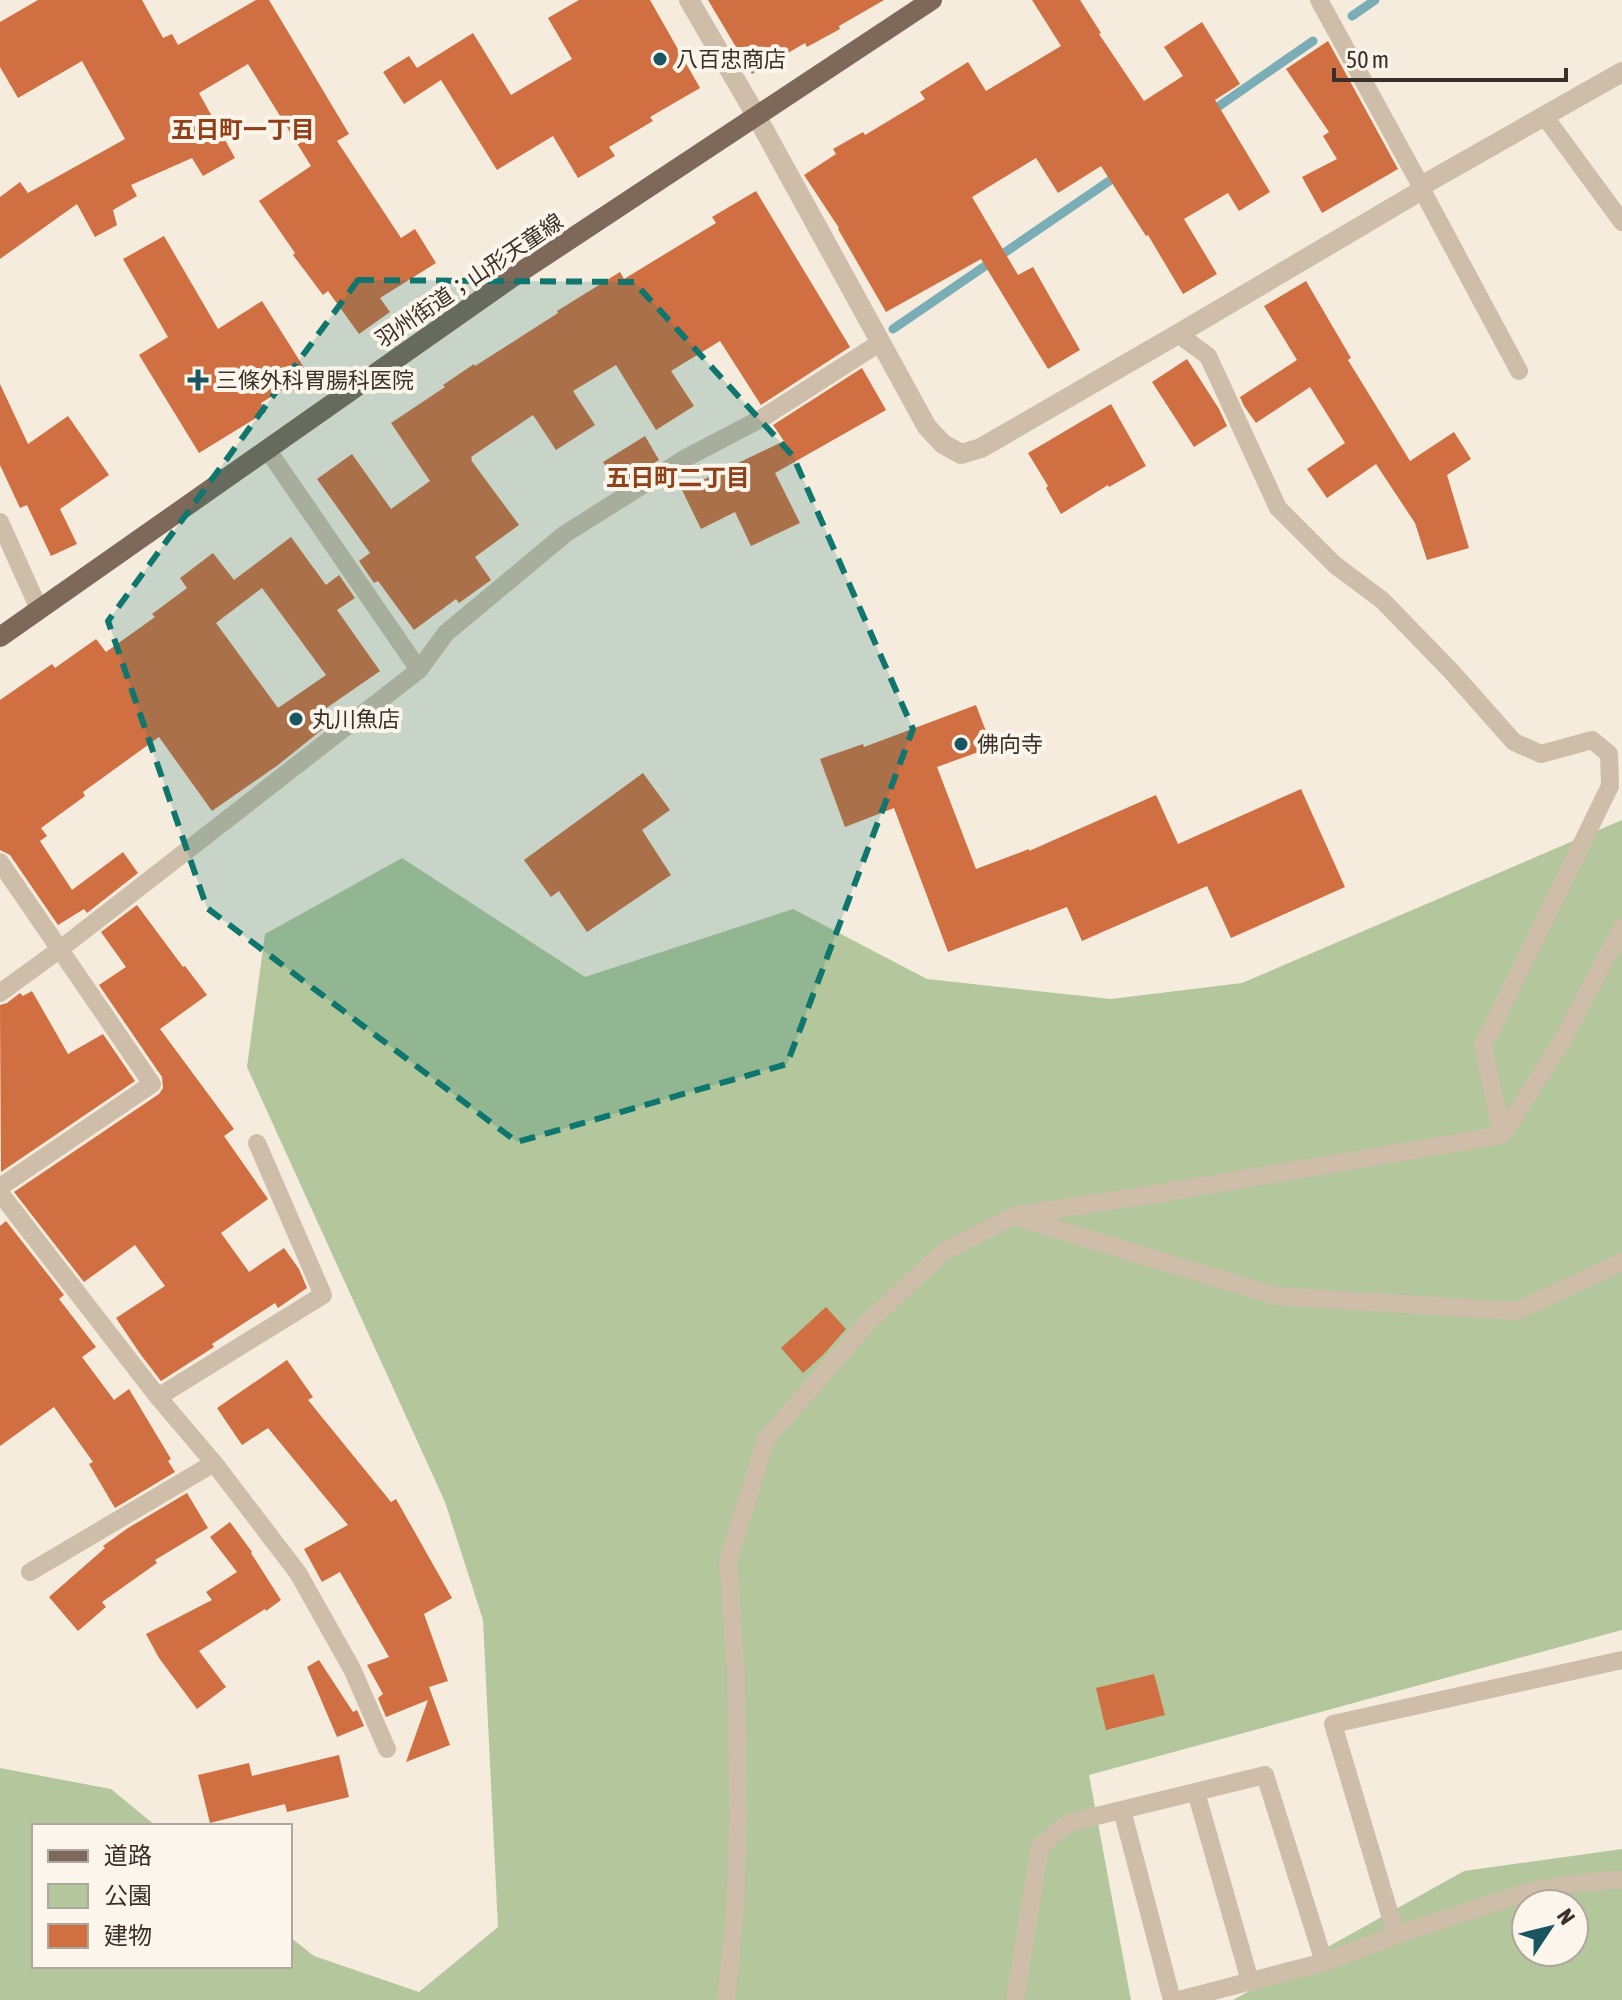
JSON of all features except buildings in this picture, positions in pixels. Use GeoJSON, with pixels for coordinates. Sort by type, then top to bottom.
{"type":"FeatureCollection","features":[{"type":"Feature","properties":{"kind":"main road","name":"羽州街道；山形天童線"},"geometry":{"type":"LineString","coordinates":[[0,637],[510,279],[757,117],[921,3]]}},
{"type":"Feature","properties":{"kind":"street"},"geometry":{"type":"LineString","coordinates":[[689,0],[757,117],[927,427],[943,444],[961,454],[981,448],[1622,72]]}},
{"type":"Feature","properties":{"kind":"lane"},"geometry":{"type":"LineString","coordinates":[[1319,0],[1519,371]]}},
{"type":"Feature","properties":{"kind":"lane"},"geometry":{"type":"LineString","coordinates":[[1545,117],[1622,222]]}},
{"type":"Feature","properties":{"kind":"lane"},"geometry":{"type":"LineString","coordinates":[[1178,334],[1208,356],[1278,508],[1335,565],[1382,600],[1514,742],[1541,754],[1592,740],[1609,754],[1610,786],[1483,1046],[1502,1135]]}},
{"type":"Feature","properties":{"kind":"lane"},"geometry":{"type":"LineString","coordinates":[[0,993],[419,670],[446,633],[565,534],[684,459],[764,417],[881,342]]}},
{"type":"Feature","properties":{"kind":"lane"},"geometry":{"type":"LineString","coordinates":[[267,449],[419,670]]}},
{"type":"Feature","properties":{"kind":"lane"},"geometry":{"type":"LineString","coordinates":[[0,522],[39,609]]}},
{"type":"Feature","properties":{"kind":"lane"},"geometry":{"type":"LineString","coordinates":[[0,862],[152,1084],[1,1196],[298,1573],[352,1669],[387,1749]]}},
{"type":"Feature","properties":{"kind":"lane"},"geometry":{"type":"LineString","coordinates":[[726,2000],[735,1913],[738,1813],[736,1674],[728,1561],[766,1439],[868,1322],[944,1251],[1013,1216],[1502,1135],[1559,1046],[1622,928]]}},
{"type":"Feature","properties":{"kind":"lane"},"geometry":{"type":"LineString","coordinates":[[158,1397],[323,1295],[257,1143]]}},
{"type":"Feature","properties":{"kind":"lane"},"geometry":{"type":"LineString","coordinates":[[1013,1216],[1276,1296],[1516,1311],[1622,1262]]}},
{"type":"Feature","properties":{"kind":"lane"},"geometry":{"type":"LineString","coordinates":[[30,1572],[214,1463]]}},
{"type":"Feature","properties":{"kind":"lane"},"geometry":{"type":"LineString","coordinates":[[1396,1935],[1333,1724],[1622,1660]]}},
{"type":"Feature","properties":{"kind":"lane"},"geometry":{"type":"LineString","coordinates":[[1015,2000],[1040,1846],[1068,1823],[1265,1775],[1324,1962]]}},
{"type":"Feature","properties":{"kind":"lane"},"geometry":{"type":"LineString","coordinates":[[1196,1792],[1250,1981]]}},
{"type":"Feature","properties":{"kind":"lane"},"geometry":{"type":"LineString","coordinates":[[1122,1810],[1172,2000]]}},
{"type":"Feature","properties":{"kind":"lane"},"geometry":{"type":"LineString","coordinates":[[1179,2000],[1324,1962],[1521,1894],[1560,1886],[1622,1880]]}},
{"type":"Feature","properties":{"kind":"highlighted area"},"geometry":{"type":"Polygon","coordinates":[[[358,280],[634,282],[793,456],[913,729],[787,1064],[517,1142],[207,908],[108,621],[358,280]]]}},
{"type":"Feature","properties":{"kind":"green space"},"geometry":{"type":"Polygon","coordinates":[[[1622,820],[1622,1630],[1089,1775],[1131,2000],[0,2000],[0,1768],[111,1789],[154,1824],[32,1824],[32,1968],[292,1968],[292,1939],[314,1956],[419,1992],[498,1927],[483,1620],[445,1502],[247,1067],[265,934],[402,858],[585,977],[793,909],[927,979],[1111,999],[1242,983],[1622,820]]]}},
{"type":"Feature","properties":{"kind":"green space"},"geometry":{"type":"Polygon","coordinates":[[[1622,1849],[1622,2000],[1233,2000],[1464,1871],[1622,1849]]]}},
{"type":"Feature","properties":{"kind":"waterway"},"geometry":{"type":"LineString","coordinates":[[1352,16],[1375,0]]}},
{"type":"Feature","properties":{"kind":"waterway"},"geometry":{"type":"LineString","coordinates":[[1209,113],[1313,41]]}},
{"type":"Feature","properties":{"kind":"waterway"},"geometry":{"type":"LineString","coordinates":[[893,329],[1118,175]]}},
{"type":"Feature","properties":{"kind":"place","name":"八百忠商店"},"geometry":{"type":"Point","coordinates":[660,59]}},
{"type":"Feature","properties":{"kind":"place","name":"三條外科胃腸科医院"},"geometry":{"type":"Point","coordinates":[198,380]}},
{"type":"Feature","properties":{"kind":"place","name":"丸川魚店"},"geometry":{"type":"Point","coordinates":[296,719]}},
{"type":"Feature","properties":{"kind":"place","name":"佛向寺"},"geometry":{"type":"Point","coordinates":[961,744]}},
{"type":"Feature","properties":{"kind":"district","name":"五日町一丁目"},"geometry":{"type":"Point","coordinates":[243,129]}},
{"type":"Feature","properties":{"kind":"district","name":"五日町二丁目"},"geometry":{"type":"Point","coordinates":[678,477]}}]}
